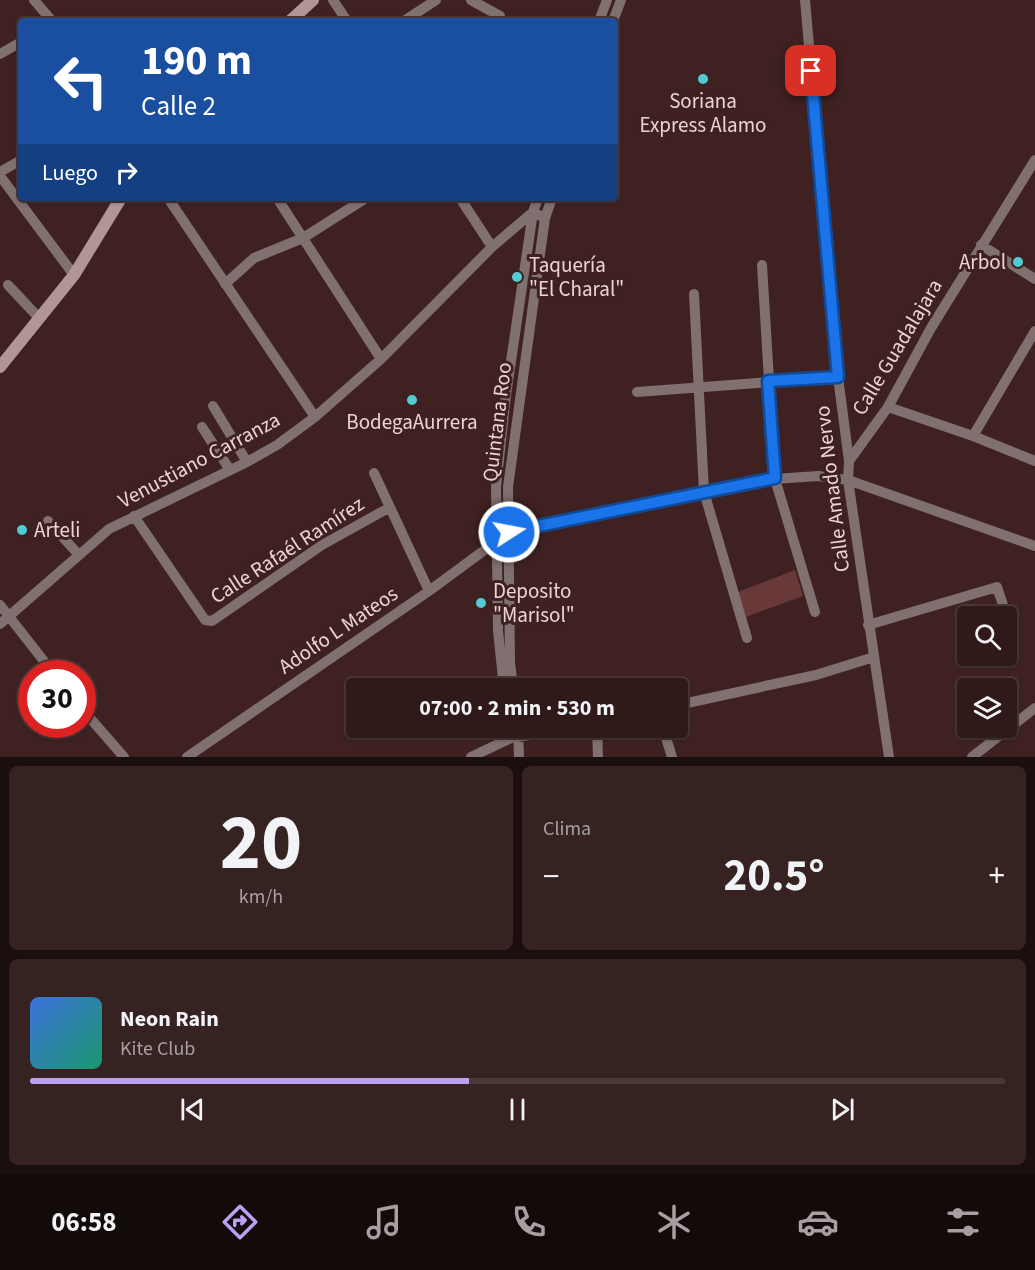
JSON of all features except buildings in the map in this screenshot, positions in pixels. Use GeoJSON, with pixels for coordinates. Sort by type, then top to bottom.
{"type":"FeatureCollection","features":[{"type":"Feature","properties":{"kind":"main road"},"geometry":{"type":"LineString","coordinates":[[293,18],[313,0]]}},
{"type":"Feature","properties":{"kind":"main road"},"geometry":{"type":"LineString","coordinates":[[0,367],[74,275],[119,201]]}},
{"type":"Feature","properties":{"kind":"street"},"geometry":{"type":"LineString","coordinates":[[34,0],[49,18]]}},
{"type":"Feature","properties":{"kind":"street"},"geometry":{"type":"LineString","coordinates":[[333,0],[345,18]]}},
{"type":"Feature","properties":{"kind":"street"},"geometry":{"type":"LineString","coordinates":[[409,18],[436,0]]}},
{"type":"Feature","properties":{"kind":"street"},"geometry":{"type":"LineString","coordinates":[[471,0],[500,18]]}},
{"type":"Feature","properties":{"kind":"street"},"geometry":{"type":"LineString","coordinates":[[600,18],[606,0]]}},
{"type":"Feature","properties":{"kind":"street"},"geometry":{"type":"LineString","coordinates":[[614,18],[621,0]]}},
{"type":"Feature","properties":{"kind":"street","name":"Calle Amado Nervo"},"geometry":{"type":"LineString","coordinates":[[805,0],[838,377],[849,461],[848,480],[889,757]]}},
{"type":"Feature","properties":{"kind":"street"},"geometry":{"type":"LineString","coordinates":[[0,54],[18,44]]}},
{"type":"Feature","properties":{"kind":"street","name":"Calle Guadalajara"},"geometry":{"type":"LineString","coordinates":[[849,461],[888,407],[931,328],[1035,160]]}},
{"type":"Feature","properties":{"kind":"street"},"geometry":{"type":"LineString","coordinates":[[18,162],[0,174],[18,199]]}},
{"type":"Feature","properties":{"kind":"street"},"geometry":{"type":"LineString","coordinates":[[20,201],[74,275]]}},
{"type":"Feature","properties":{"kind":"street"},"geometry":{"type":"LineString","coordinates":[[170,201],[315,417]]}},
{"type":"Feature","properties":{"kind":"street"},"geometry":{"type":"LineString","coordinates":[[279,201],[381,359]]}},
{"type":"Feature","properties":{"kind":"street"},"geometry":{"type":"LineString","coordinates":[[225,284],[254,258],[303,238],[361,201]]}},
{"type":"Feature","properties":{"kind":"street"},"geometry":{"type":"LineString","coordinates":[[462,201],[492,247]]}},
{"type":"Feature","properties":{"kind":"street","name":"Quintana Roo"},"geometry":{"type":"LineString","coordinates":[[503,678],[498,632],[496,487],[533,212],[537,201]]}},
{"type":"Feature","properties":{"kind":"street","name":"Quintana Roo"},"geometry":{"type":"LineString","coordinates":[[512,678],[508,487],[545,218],[551,201]]}},
{"type":"Feature","properties":{"kind":"street"},"geometry":{"type":"LineString","coordinates":[[533,212],[545,218]]}},
{"type":"Feature","properties":{"kind":"street","name":"Venustiano Carranza"},"geometry":{"type":"LineString","coordinates":[[0,624],[109,529],[247,462],[277,445],[315,417],[381,359],[492,247],[533,212]]}},
{"type":"Feature","properties":{"kind":"street"},"geometry":{"type":"LineString","coordinates":[[981,245],[1035,279]]}},
{"type":"Feature","properties":{"kind":"street"},"geometry":{"type":"LineString","coordinates":[[762,265],[775,478],[815,612]]}},
{"type":"Feature","properties":{"kind":"street"},"geometry":{"type":"LineString","coordinates":[[8,285],[39,318]]}},
{"type":"Feature","properties":{"kind":"street"},"geometry":{"type":"LineString","coordinates":[[694,294],[704,492],[747,638]]}},
{"type":"Feature","properties":{"kind":"street"},"geometry":{"type":"LineString","coordinates":[[972,436],[1035,331]]}},
{"type":"Feature","properties":{"kind":"street"},"geometry":{"type":"LineString","coordinates":[[637,392],[838,377]]}},
{"type":"Feature","properties":{"kind":"street"},"geometry":{"type":"LineString","coordinates":[[213,406],[247,462]]}},
{"type":"Feature","properties":{"kind":"street"},"geometry":{"type":"LineString","coordinates":[[888,407],[1035,461]]}},
{"type":"Feature","properties":{"kind":"street"},"geometry":{"type":"LineString","coordinates":[[202,427],[230,470]]}},
{"type":"Feature","properties":{"kind":"street"},"geometry":{"type":"LineString","coordinates":[[374,472],[392,510]]}},
{"type":"Feature","properties":{"kind":"street"},"geometry":{"type":"LineString","coordinates":[[509,532],[775,478],[818,476],[848,480],[1035,546]]}},
{"type":"Feature","properties":{"kind":"street","name":"Calle Rafaél Ramírez"},"geometry":{"type":"LineString","coordinates":[[134,516],[205,620],[212,621],[322,545],[385,510],[392,510],[429,591]]}},
{"type":"Feature","properties":{"kind":"street"},"geometry":{"type":"LineString","coordinates":[[48,520],[79,555]]}},
{"type":"Feature","properties":{"kind":"street","name":"Adolfo L Mateos"},"geometry":{"type":"LineString","coordinates":[[187,757],[429,591],[509,532]]}},
{"type":"Feature","properties":{"kind":"street"},"geometry":{"type":"LineString","coordinates":[[868,625],[997,587],[1003,606]]}},
{"type":"Feature","properties":{"kind":"street"},"geometry":{"type":"LineString","coordinates":[[0,604],[43,660]]}},
{"type":"Feature","properties":{"kind":"street"},"geometry":{"type":"LineString","coordinates":[[688,703],[816,675],[874,657]]}},
{"type":"Feature","properties":{"kind":"street"},"geometry":{"type":"LineString","coordinates":[[972,757],[1035,708]]}},
{"type":"Feature","properties":{"kind":"street"},"geometry":{"type":"LineString","coordinates":[[96,725],[124,757]]}},
{"type":"Feature","properties":{"kind":"street"},"geometry":{"type":"LineString","coordinates":[[597,738],[598,757]]}},
{"type":"Feature","properties":{"kind":"street"},"geometry":{"type":"LineString","coordinates":[[666,738],[672,757]]}},
{"type":"Feature","properties":{"kind":"street"},"geometry":{"type":"LineString","coordinates":[[471,757],[516,739]]}},
{"type":"Feature","properties":{"kind":"shaded area"},"geometry":{"type":"Polygon","coordinates":[[[795,570],[803,596],[746,617],[738,592],[795,570]]]}},
{"type":"Feature","properties":{"kind":"place","name":"Soriana Express Alamo"},"geometry":{"type":"Point","coordinates":[703,79]}},
{"type":"Feature","properties":{"kind":"place","name":"Arbol"},"geometry":{"type":"Point","coordinates":[1018,262]}},
{"type":"Feature","properties":{"kind":"place","name":"Taquería \"El Charal\""},"geometry":{"type":"Point","coordinates":[517,277]}},
{"type":"Feature","properties":{"kind":"place","name":"BodegaAurrera"},"geometry":{"type":"Point","coordinates":[412,400]}},
{"type":"Feature","properties":{"kind":"place","name":"Arteli"},"geometry":{"type":"Point","coordinates":[22,530]}},
{"type":"Feature","properties":{"kind":"place","name":"Deposito \"Marisol\""},"geometry":{"type":"Point","coordinates":[481,603]}},
{"type":"Feature","properties":{"kind":"route"},"geometry":{"type":"LineString","coordinates":[[509,532],[775,478],[768,381],[838,377],[811,71]]}}]}
